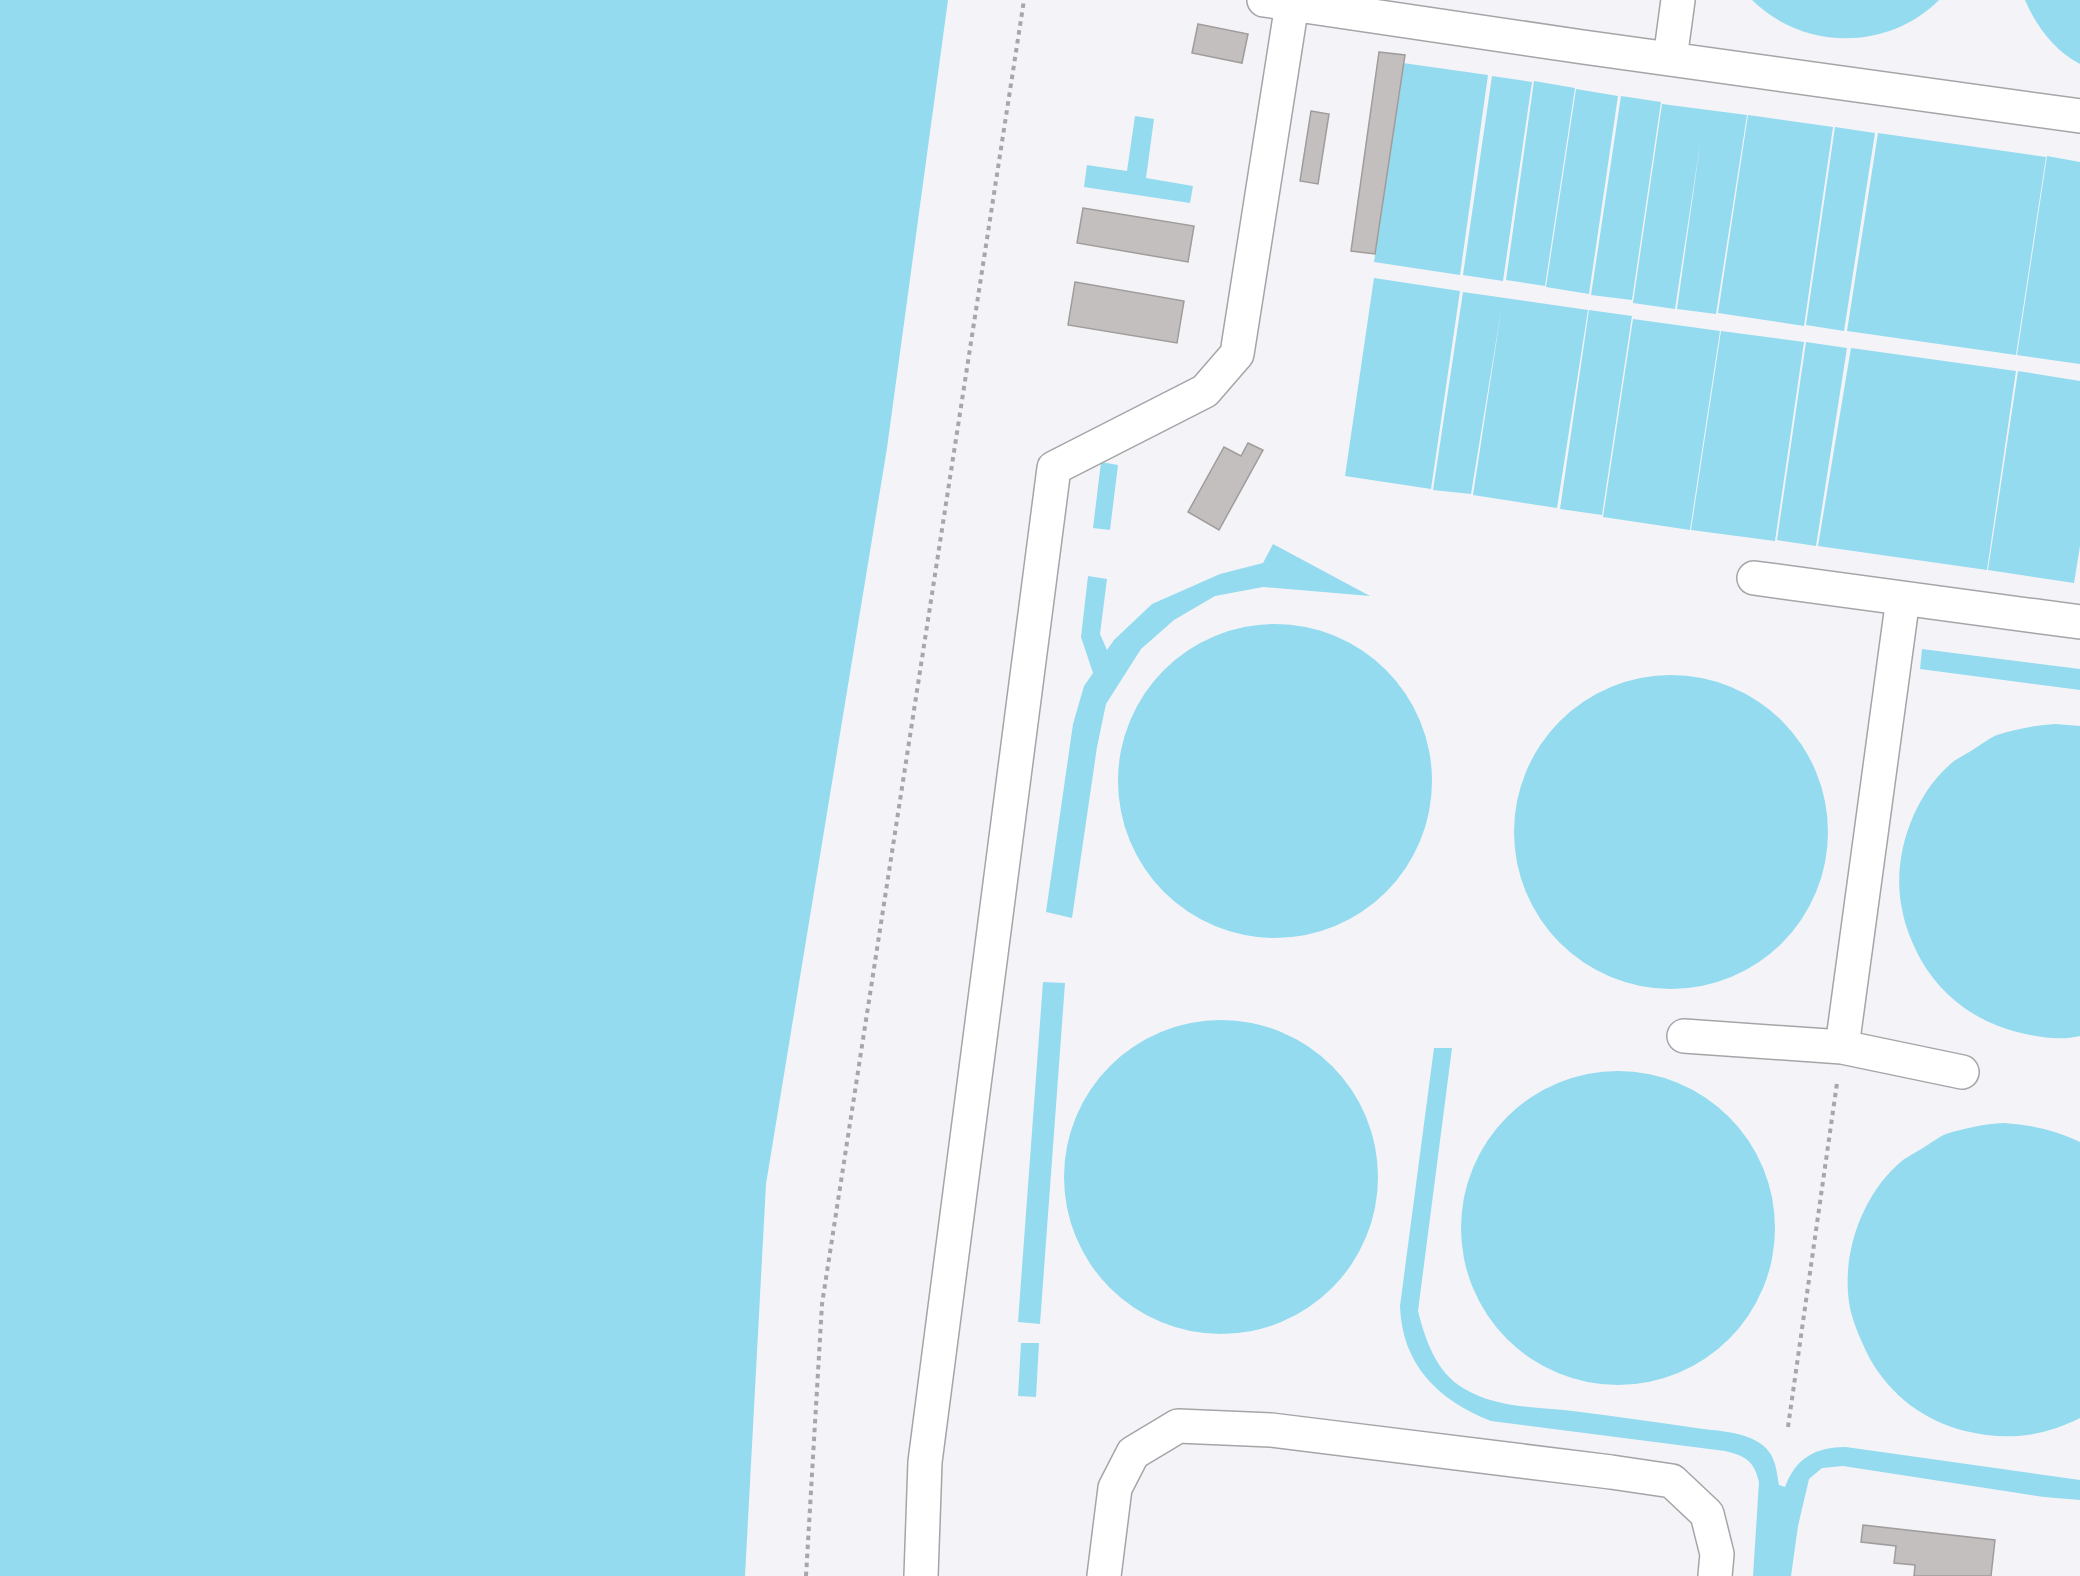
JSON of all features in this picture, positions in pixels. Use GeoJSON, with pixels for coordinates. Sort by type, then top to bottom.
{"type":"FeatureCollection","features":[{"type":"Feature","properties":{"kind":"lane"},"geometry":{"type":"LineString","coordinates":[[1670,59],[1678,0]]}},
{"type":"Feature","properties":{"kind":"lane"},"geometry":{"type":"LineString","coordinates":[[921,1576],[925,1462],[1054,468],[1205,391],[1237,354],[1278,2],[2080,116]]}},
{"type":"Feature","properties":{"kind":"lane"},"geometry":{"type":"LineString","coordinates":[[1754,578],[2080,622]]}},
{"type":"Feature","properties":{"kind":"lane"},"geometry":{"type":"LineString","coordinates":[[1842,1047],[1903,598]]}},
{"type":"Feature","properties":{"kind":"lane"},"geometry":{"type":"LineString","coordinates":[[1683,1036],[1842,1047],[1962,1072]]}},
{"type":"Feature","properties":{"kind":"lane"},"geometry":{"type":"LineString","coordinates":[[1104,1576],[1115,1488],[1132,1453],[1178,1426],[1271,1430],[1672,1481],[1707,1514],[1717,1554],[1715,1576]]}},
{"type":"Feature","properties":{"kind":"path"},"geometry":{"type":"LineString","coordinates":[[806,1576],[822,1304],[1024,0]]}},
{"type":"Feature","properties":{"kind":"path"},"geometry":{"type":"LineString","coordinates":[[1788,1427],[1842,1047]]}},
{"type":"Feature","properties":{"kind":"water"},"geometry":{"type":"Polygon","coordinates":[[[0,0],[948,0],[887,448],[766,1184],[745,1576],[0,1576],[0,0]]]}},
{"type":"Feature","properties":{"kind":"water"},"geometry":{"type":"Polygon","coordinates":[[[1752,0],[1939,0],[1918,17],[1896,29],[1871,36],[1846,38],[1821,36],[1796,29],[1773,17],[1752,0]]]}},
{"type":"Feature","properties":{"kind":"water"},"geometry":{"type":"Polygon","coordinates":[[[2025,0],[2080,0],[2080,64],[2062,52],[2047,37],[2025,0]]]}},
{"type":"Feature","properties":{"kind":"water"},"geometry":{"type":"Polygon","coordinates":[[[1403,63],[1488,75],[1460,275],[1374,262],[1403,63]]]}},
{"type":"Feature","properties":{"kind":"water"},"geometry":{"type":"Polygon","coordinates":[[[1492,76],[1532,82],[1503,281],[1463,275],[1492,76]]]}},
{"type":"Feature","properties":{"kind":"water"},"geometry":{"type":"Polygon","coordinates":[[[1534,81],[1575,88],[1545,286],[1506,280],[1534,81]]]}},
{"type":"Feature","properties":{"kind":"water"},"geometry":{"type":"Polygon","coordinates":[[[1576,89],[1618,96],[1589,294],[1546,287],[1576,89]]]}},
{"type":"Feature","properties":{"kind":"water"},"geometry":{"type":"Polygon","coordinates":[[[1621,96],[1661,102],[1632,300],[1591,295],[1621,96]]]}},
{"type":"Feature","properties":{"kind":"water"},"geometry":{"type":"Polygon","coordinates":[[[1662,104],[1747,115],[1716,314],[1677,309],[1701,138],[1675,309],[1633,303],[1662,104]]]}},
{"type":"Feature","properties":{"kind":"water"},"geometry":{"type":"Polygon","coordinates":[[[1748,115],[1833,127],[1804,326],[1718,313],[1748,115]]]}},
{"type":"Feature","properties":{"kind":"water"},"geometry":{"type":"Polygon","coordinates":[[[1135,116],[1154,119],[1146,178],[1193,186],[1190,203],[1084,187],[1087,165],[1127,171],[1135,116]]]}},
{"type":"Feature","properties":{"kind":"water"},"geometry":{"type":"Polygon","coordinates":[[[1835,127],[1875,133],[1844,331],[1806,325],[1835,127]]]}},
{"type":"Feature","properties":{"kind":"water"},"geometry":{"type":"Polygon","coordinates":[[[1878,133],[2046,157],[2016,355],[1847,331],[1878,133]]]}},
{"type":"Feature","properties":{"kind":"water"},"geometry":{"type":"Polygon","coordinates":[[[2047,156],[2080,162],[2080,364],[2017,355],[2047,156]]]}},
{"type":"Feature","properties":{"kind":"water"},"geometry":{"type":"Polygon","coordinates":[[[1374,278],[1460,291],[1431,489],[1345,476],[1374,278]]]}},
{"type":"Feature","properties":{"kind":"water"},"geometry":{"type":"Polygon","coordinates":[[[1463,292],[1588,310],[1557,508],[1473,495],[1502,305],[1471,494],[1433,490],[1463,292]]]}},
{"type":"Feature","properties":{"kind":"water"},"geometry":{"type":"Polygon","coordinates":[[[1589,310],[1632,316],[1602,515],[1560,509],[1589,310]]]}},
{"type":"Feature","properties":{"kind":"water"},"geometry":{"type":"Polygon","coordinates":[[[1633,319],[1720,331],[1690,530],[1603,517],[1633,319]]]}},
{"type":"Feature","properties":{"kind":"water"},"geometry":{"type":"Polygon","coordinates":[[[1721,331],[1804,342],[1775,541],[1691,530],[1721,331]]]}},
{"type":"Feature","properties":{"kind":"water"},"geometry":{"type":"Polygon","coordinates":[[[1806,342],[1847,348],[1816,546],[1777,540],[1806,342]]]}},
{"type":"Feature","properties":{"kind":"water"},"geometry":{"type":"Polygon","coordinates":[[[1851,348],[2016,371],[1987,570],[1818,546],[1851,348]]]}},
{"type":"Feature","properties":{"kind":"water"},"geometry":{"type":"Polygon","coordinates":[[[2018,371],[2080,381],[2080,546],[2074,583],[1988,570],[2018,371]]]}},
{"type":"Feature","properties":{"kind":"water"},"geometry":{"type":"Polygon","coordinates":[[[1101,462],[1118,465],[1110,530],[1093,528],[1101,462]]]}},
{"type":"Feature","properties":{"kind":"water"},"geometry":{"type":"Polygon","coordinates":[[[1273,544],[1370,596],[1263,587],[1215,596],[1174,620],[1141,649],[1106,704],[1097,747],[1072,918],[1046,912],[1073,724],[1084,686],[1093,673],[1081,637],[1088,576],[1107,579],[1100,634],[1107,650],[1114,640],[1152,604],[1220,574],[1263,563],[1273,544]]]}},
{"type":"Feature","properties":{"kind":"water"},"geometry":{"type":"Polygon","coordinates":[[[1275,624],[1306,627],[1335,636],[1362,651],[1386,670],[1405,694],[1420,721],[1429,750],[1432,781],[1429,812],[1420,841],[1405,868],[1386,892],[1362,911],[1335,926],[1306,935],[1275,938],[1244,935],[1215,926],[1188,911],[1164,892],[1145,868],[1130,841],[1121,812],[1118,781],[1121,750],[1130,721],[1145,694],[1164,670],[1188,651],[1215,636],[1244,627],[1275,624]]]}},
{"type":"Feature","properties":{"kind":"water"},"geometry":{"type":"Polygon","coordinates":[[[1922,649],[2080,669],[2080,690],[1920,669],[1922,649]]]}},
{"type":"Feature","properties":{"kind":"water"},"geometry":{"type":"Polygon","coordinates":[[[1671,675],[1702,678],[1731,687],[1758,702],[1782,721],[1801,745],[1816,772],[1825,801],[1828,832],[1825,863],[1816,892],[1801,919],[1782,943],[1758,962],[1731,977],[1702,986],[1671,989],[1640,986],[1611,977],[1584,962],[1560,943],[1541,919],[1526,892],[1517,863],[1514,832],[1517,801],[1526,772],[1541,745],[1560,721],[1584,702],[1611,687],[1640,678],[1671,675]]]}},
{"type":"Feature","properties":{"kind":"water"},"geometry":{"type":"Polygon","coordinates":[[[2055,724],[2080,726],[2080,1036],[2064,1038],[2048,1038],[2002,1028],[1975,1015],[1950,996],[1930,973],[1915,948],[1905,922],[1899,889],[1903,848],[1908,828],[1927,791],[1940,775],[1954,761],[1994,736],[2055,724]]]}},
{"type":"Feature","properties":{"kind":"water"},"geometry":{"type":"Polygon","coordinates":[[[1043,982],[1065,983],[1040,1324],[1018,1322],[1043,982]]]}},
{"type":"Feature","properties":{"kind":"water"},"geometry":{"type":"Polygon","coordinates":[[[1221,1020],[1252,1023],[1281,1032],[1308,1047],[1332,1066],[1351,1090],[1366,1117],[1375,1146],[1378,1177],[1375,1208],[1366,1237],[1351,1264],[1332,1288],[1308,1307],[1281,1322],[1252,1331],[1221,1334],[1190,1331],[1161,1322],[1134,1307],[1110,1288],[1091,1264],[1076,1237],[1067,1208],[1064,1177],[1067,1146],[1076,1117],[1091,1090],[1110,1066],[1134,1047],[1161,1032],[1190,1023],[1221,1020]]]}},
{"type":"Feature","properties":{"kind":"water"},"geometry":{"type":"Polygon","coordinates":[[[1434,1048],[1452,1048],[1418,1311],[1433,1354],[1446,1373],[1463,1388],[1475,1395],[1516,1406],[1604,1415],[1728,1432],[1751,1438],[1768,1450],[1774,1460],[1779,1485],[1785,1487],[1795,1469],[1808,1456],[1825,1449],[1846,1447],[2080,1480],[2080,1500],[2044,1497],[1843,1466],[1822,1468],[1809,1479],[1798,1526],[1791,1576],[1753,1576],[1759,1482],[1752,1464],[1744,1457],[1725,1451],[1491,1421],[1439,1391],[1426,1378],[1408,1346],[1402,1327],[1400,1306],[1434,1048]]]}},
{"type":"Feature","properties":{"kind":"water"},"geometry":{"type":"Polygon","coordinates":[[[1618,1071],[1649,1074],[1678,1083],[1705,1098],[1729,1117],[1748,1141],[1763,1168],[1772,1197],[1775,1228],[1772,1259],[1763,1288],[1748,1315],[1729,1339],[1705,1358],[1678,1373],[1649,1382],[1618,1385],[1587,1382],[1558,1373],[1531,1358],[1507,1339],[1488,1315],[1473,1288],[1464,1259],[1461,1228],[1464,1197],[1473,1168],[1488,1141],[1507,1117],[1531,1098],[1558,1083],[1587,1074],[1618,1071]]]}},
{"type":"Feature","properties":{"kind":"water"},"geometry":{"type":"Polygon","coordinates":[[[2004,1123],[2043,1129],[2080,1142],[2080,1418],[2038,1433],[1995,1436],[1965,1431],[1936,1421],[1910,1405],[1888,1384],[1870,1359],[1856,1328],[1850,1308],[1848,1268],[1857,1227],[1866,1208],[1876,1190],[1903,1160],[1943,1135],[1989,1124],[2004,1123]]]}},
{"type":"Feature","properties":{"kind":"water"},"geometry":{"type":"Polygon","coordinates":[[[1021,1343],[1039,1343],[1036,1397],[1018,1396],[1021,1343]]]}},
{"type":"Feature","properties":{"kind":"building"},"geometry":{"type":"Polygon","coordinates":[[[1198,24],[1248,34],[1242,63],[1192,53],[1198,24]]]}},
{"type":"Feature","properties":{"kind":"building"},"geometry":{"type":"Polygon","coordinates":[[[1379,52],[1405,55],[1375,254],[1351,251],[1379,52]]]}},
{"type":"Feature","properties":{"kind":"building"},"geometry":{"type":"Polygon","coordinates":[[[1311,111],[1329,114],[1318,184],[1300,181],[1311,111]]]}},
{"type":"Feature","properties":{"kind":"building"},"geometry":{"type":"Polygon","coordinates":[[[1083,208],[1194,226],[1188,262],[1077,243],[1083,208]]]}},
{"type":"Feature","properties":{"kind":"building"},"geometry":{"type":"Polygon","coordinates":[[[1075,282],[1184,301],[1177,343],[1068,325],[1075,282]]]}},
{"type":"Feature","properties":{"kind":"building"},"geometry":{"type":"Polygon","coordinates":[[[1248,443],[1263,450],[1219,530],[1188,512],[1224,447],[1241,456],[1248,443]]]}},
{"type":"Feature","properties":{"kind":"building"},"geometry":{"type":"Polygon","coordinates":[[[1863,1525],[1995,1540],[1991,1576],[1914,1576],[1915,1565],[1894,1563],[1896,1546],[1861,1542],[1863,1525]]]}}]}
